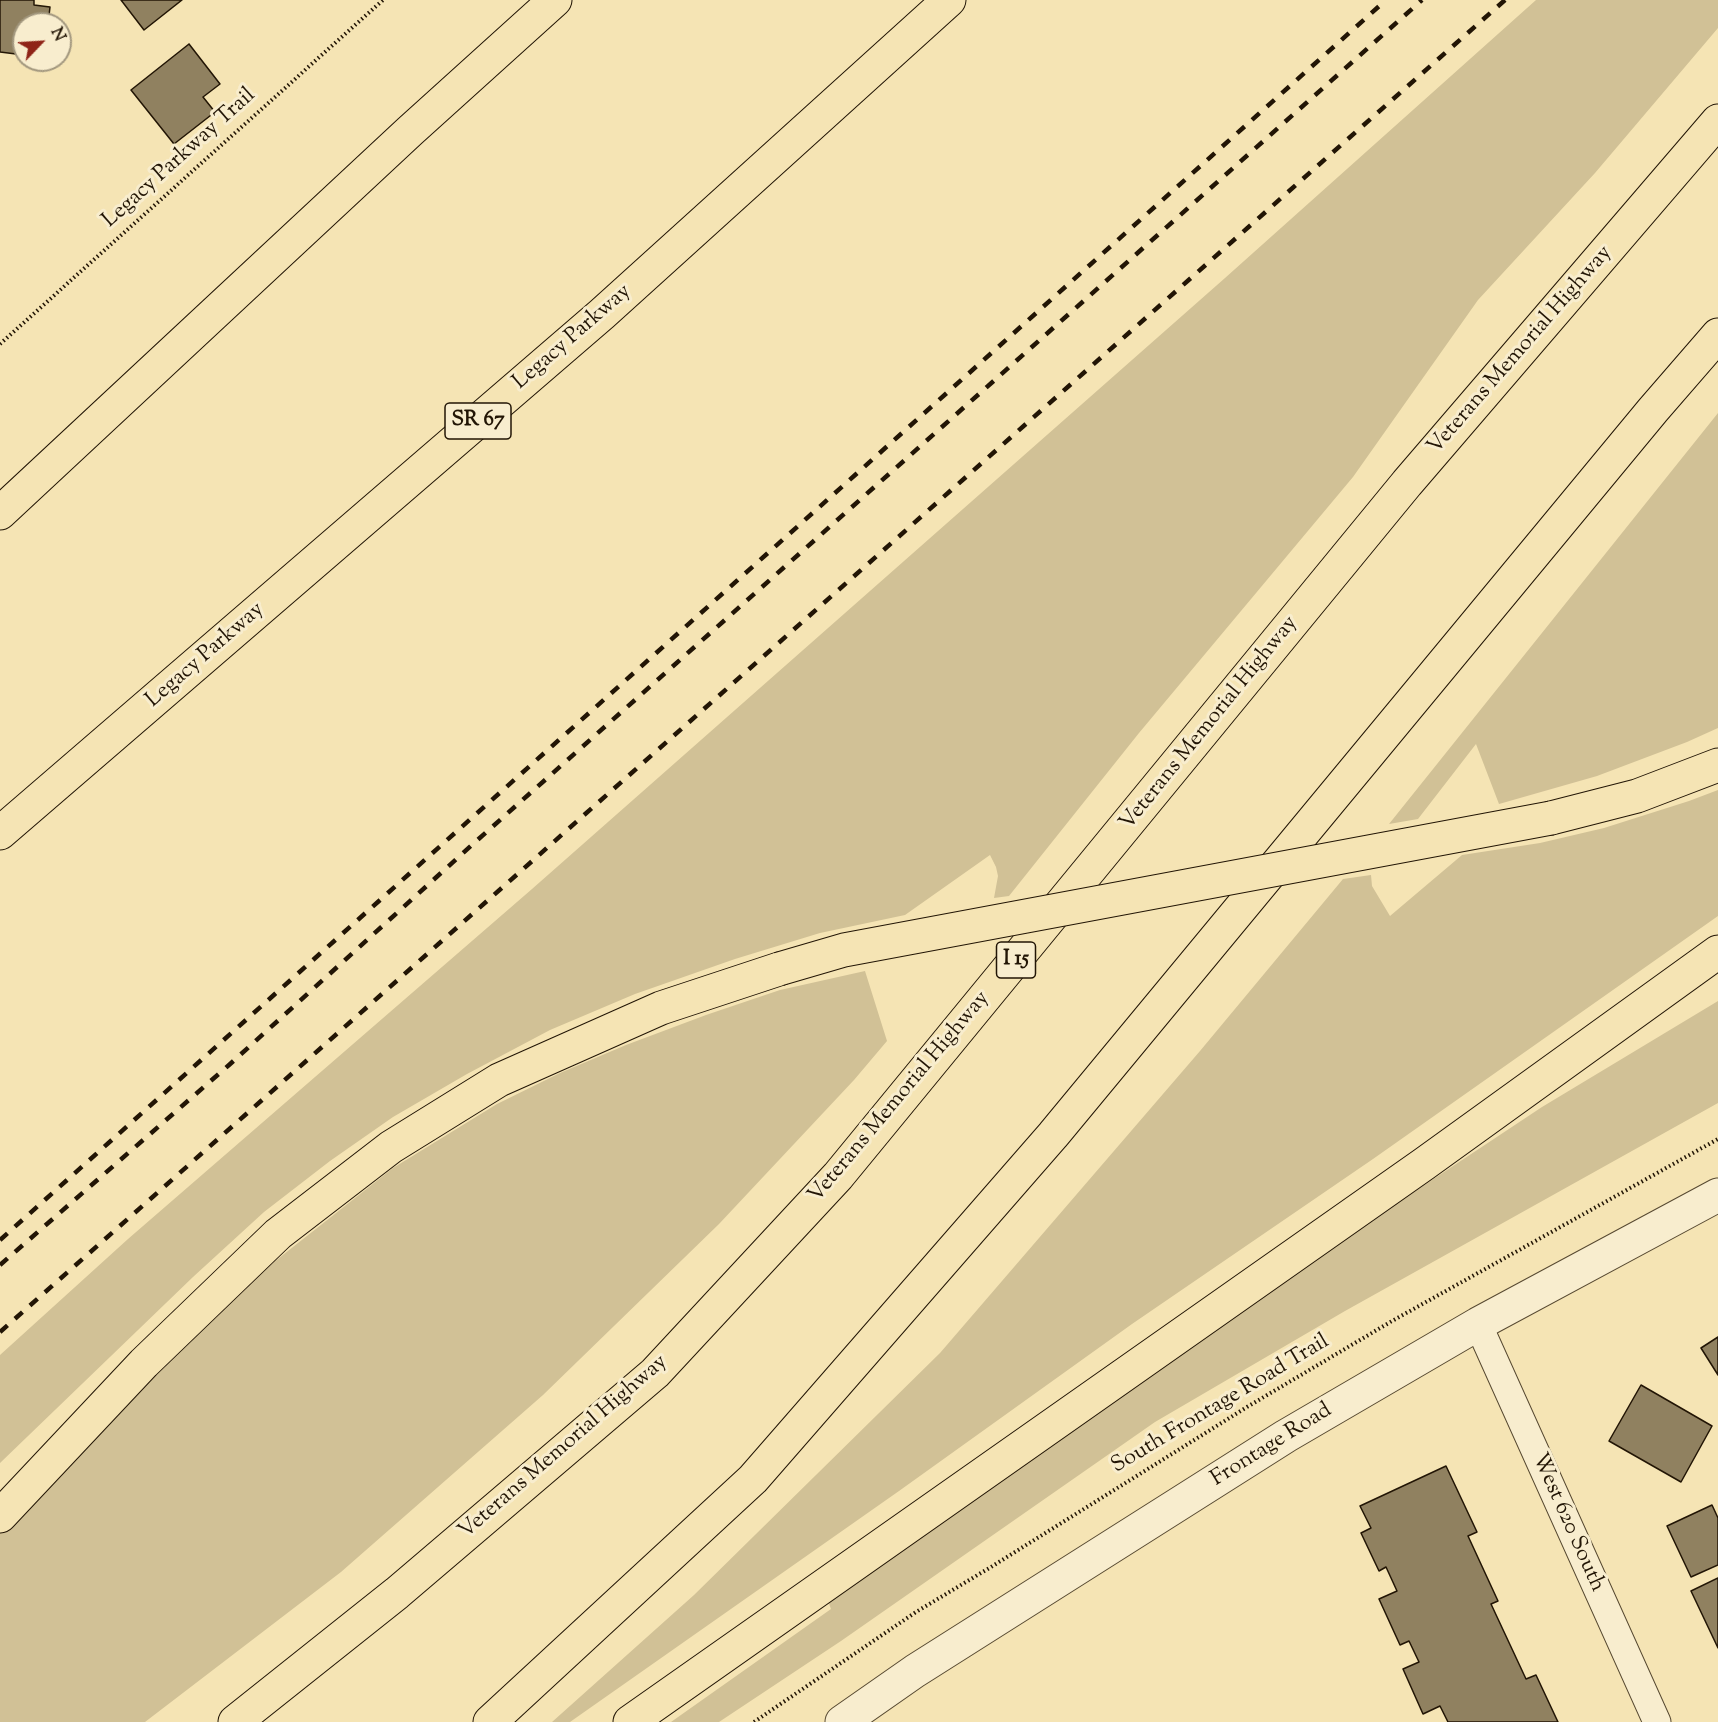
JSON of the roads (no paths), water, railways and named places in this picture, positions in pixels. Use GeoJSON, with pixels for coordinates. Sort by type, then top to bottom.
{"type":"FeatureCollection","features":[{"type":"Feature","properties":{"kind":"highway"},"geometry":{"type":"LineString","coordinates":[[0,513],[401,139],[555,0]]}},
{"type":"Feature","properties":{"kind":"highway","name":"Legacy Parkway"},"geometry":{"type":"LineString","coordinates":[[0,833],[602,314],[949,0]]}},
{"type":"Feature","properties":{"kind":"highway","name":"Veterans Memorial Highway"},"geometry":{"type":"LineString","coordinates":[[235,1722],[397,1593],[655,1373],[838,1176],[1407,483],[1718,121]]}},
{"type":"Feature","properties":{"kind":"highway"},"geometry":{"type":"LineString","coordinates":[[490,1722],[753,1479],[1053,1135],[1653,410],[1718,335]]}},
{"type":"Feature","properties":{"kind":"highway"},"geometry":{"type":"LineString","coordinates":[[0,1516],[144,1363],[278,1234],[391,1147],[500,1080],[661,1008],[844,950],[1551,818],[1637,796],[1718,765]]}},
{"type":"Feature","properties":{"kind":"highway"},"geometry":{"type":"LineString","coordinates":[[630,1722],[1424,1164],[1718,952]]}},
{"type":"Feature","properties":{"kind":"highway"},"geometry":{"type":"LineString","coordinates":[[1624,1018],[1718,969]]}},
{"type":"Feature","properties":{"kind":"street","name":"Frontage Road"},"geometry":{"type":"LineString","coordinates":[[842,1722],[915,1671],[1286,1436],[1478,1324],[1718,1196]]}},
{"type":"Feature","properties":{"kind":"street","name":"West 620 South"},"geometry":{"type":"LineString","coordinates":[[1478,1324],[1657,1722]]}},
{"type":"Feature","properties":{"kind":"railway"},"geometry":{"type":"LineString","coordinates":[[0,1240],[1386,0]]}},
{"type":"Feature","properties":{"kind":"railway"},"geometry":{"type":"LineString","coordinates":[[0,1265],[229,1065],[473,844],[1422,0]]}},
{"type":"Feature","properties":{"kind":"railway"},"geometry":{"type":"LineString","coordinates":[[0,1332],[1505,0]]}}]}
